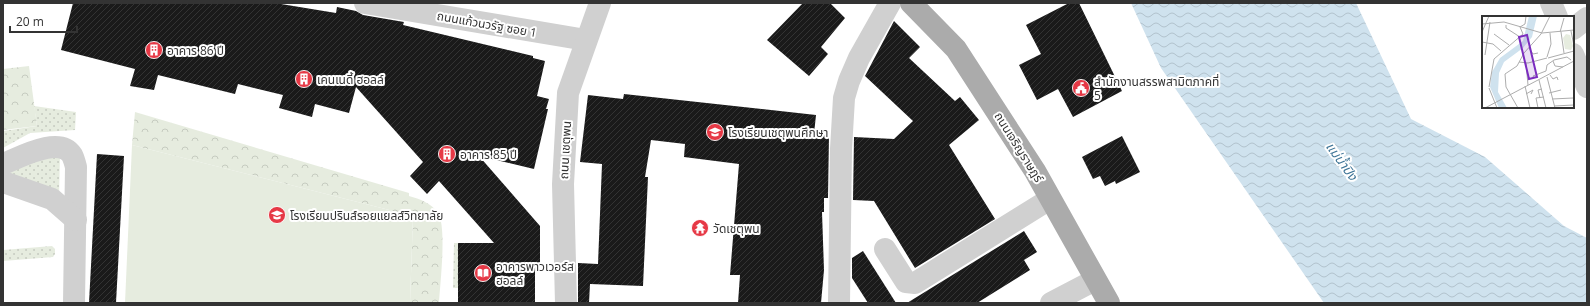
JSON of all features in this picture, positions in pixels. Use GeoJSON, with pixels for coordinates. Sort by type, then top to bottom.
{"type":"FeatureCollection","features":[{"type":"Feature","properties":{"kind":"main road","name":"ถนนเจริญราษฎร์"},"geometry":{"type":"LineString","coordinates":[[911,3],[956,49],[1035,172],[1109,303]]}},
{"type":"Feature","properties":{"kind":"street","name":"ถนนแก้วนวรัฐ ซอย 1"},"geometry":{"type":"LineString","coordinates":[[365,3],[586,40]]}},
{"type":"Feature","properties":{"kind":"street","name":"ถนน เชตุพน"},"geometry":{"type":"LineString","coordinates":[[566,303],[563,184],[568,93],[600,3]]}},
{"type":"Feature","properties":{"kind":"street"},"geometry":{"type":"LineString","coordinates":[[839,303],[841,149],[844,98],[849,81],[859,58],[890,3]]}},
{"type":"Feature","properties":{"kind":"street"},"geometry":{"type":"LineString","coordinates":[[1552,3],[1558,16]]}},
{"type":"Feature","properties":{"kind":"street"},"geometry":{"type":"LineString","coordinates":[[1574,28],[1587,18]]}},
{"type":"Feature","properties":{"kind":"street"},"geometry":{"type":"LineString","coordinates":[[1574,56],[1587,87]]}},
{"type":"Feature","properties":{"kind":"street"},"geometry":{"type":"LineString","coordinates":[[3,164],[39,149],[58,146],[71,154],[76,167],[74,303]]}},
{"type":"Feature","properties":{"kind":"street"},"geometry":{"type":"LineString","coordinates":[[3,182],[52,199],[76,220]]}},
{"type":"Feature","properties":{"kind":"street"},"geometry":{"type":"LineString","coordinates":[[885,249],[906,282],[915,283],[1050,199]]}},
{"type":"Feature","properties":{"kind":"street"},"geometry":{"type":"LineString","coordinates":[[1051,303],[1095,280]]}},
{"type":"Feature","properties":{"kind":"green space"},"geometry":{"type":"Polygon","coordinates":[[[29,66],[37,126],[3,130],[3,69],[29,66]]]}},
{"type":"Feature","properties":{"kind":"green space"},"geometry":{"type":"Polygon","coordinates":[[[34,106],[76,112],[75,130],[30,133],[3,148],[3,131],[37,126],[34,106]]]}},
{"type":"Feature","properties":{"kind":"green space"},"geometry":{"type":"Polygon","coordinates":[[[135,112],[409,193],[409,196],[429,204],[438,213],[441,220],[443,243],[439,303],[410,303],[413,216],[132,145],[135,112]]]}},
{"type":"Feature","properties":{"kind":"green space"},"geometry":{"type":"Polygon","coordinates":[[[132,145],[413,216],[410,303],[125,303],[132,145]]]}},
{"type":"Feature","properties":{"kind":"green space"},"geometry":{"type":"Polygon","coordinates":[[[60,154],[59,198],[3,172],[60,154]]]}},
{"type":"Feature","properties":{"kind":"green space"},"geometry":{"type":"Polygon","coordinates":[[[454,243],[458,243],[458,288],[453,288],[454,243]]]}},
{"type":"Feature","properties":{"kind":"green space"},"geometry":{"type":"Polygon","coordinates":[[[52,246],[55,249],[55,254],[53,257],[3,261],[3,250],[52,246]]]}},
{"type":"Feature","properties":{"kind":"water","name":"แม่น้ำปิง"},"geometry":{"type":"Polygon","coordinates":[[[1131,3],[1356,3],[1411,119],[1485,157],[1564,226],[1587,238],[1587,303],[1324,303],[1161,68],[1131,3]]]}},
{"type":"Feature","properties":{"kind":"building"},"geometry":{"type":"Polygon","coordinates":[[[73,3],[275,3],[336,13],[337,7],[356,11],[363,15],[404,22],[403,25],[533,56],[533,58],[545,61],[537,96],[549,99],[546,109],[548,109],[534,169],[479,156],[540,226],[540,271],[535,271],[535,303],[458,303],[458,243],[494,243],[439,181],[427,194],[410,176],[423,162],[356,87],[349,113],[315,104],[312,117],[279,108],[283,95],[238,84],[235,94],[158,75],[154,90],[130,86],[135,69],[61,50],[73,3]]]}},
{"type":"Feature","properties":{"kind":"building"},"geometry":{"type":"Polygon","coordinates":[[[803,3],[830,3],[845,18],[821,47],[828,54],[809,76],[767,40],[803,3]]]}},
{"type":"Feature","properties":{"kind":"building"},"geometry":{"type":"Polygon","coordinates":[[[1069,3],[1079,3],[1122,91],[1073,117],[1058,89],[1037,100],[1019,65],[1041,54],[1026,25],[1069,3]]]}},
{"type":"Feature","properties":{"kind":"building"},"geometry":{"type":"Polygon","coordinates":[[[894,21],[920,47],[909,58],[955,101],[960,97],[979,120],[949,145],[995,219],[915,268],[874,201],[853,200],[854,137],[894,139],[913,121],[865,76],[894,21]]]}},
{"type":"Feature","properties":{"kind":"building"},"geometry":{"type":"Polygon","coordinates":[[[624,94],[816,115],[814,134],[829,135],[828,198],[824,198],[824,212],[822,212],[824,270],[821,303],[738,303],[740,275],[730,275],[739,164],[684,157],[685,144],[651,140],[645,177],[648,177],[643,286],[590,284],[589,303],[578,303],[578,263],[598,264],[602,164],[580,162],[588,95],[623,99],[624,94]]]}},
{"type":"Feature","properties":{"kind":"building"},"geometry":{"type":"Polygon","coordinates":[[[1122,136],[1140,172],[1116,184],[1115,181],[1105,186],[1100,176],[1093,179],[1082,157],[1122,136]]]}},
{"type":"Feature","properties":{"kind":"building"},"geometry":{"type":"Polygon","coordinates":[[[97,154],[124,156],[116,303],[89,303],[97,154]]]}},
{"type":"Feature","properties":{"kind":"building"},"geometry":{"type":"Polygon","coordinates":[[[1024,231],[1037,252],[1024,260],[1030,270],[977,303],[907,303],[1024,231]]]}},
{"type":"Feature","properties":{"kind":"building"},"geometry":{"type":"Polygon","coordinates":[[[863,251],[896,303],[868,303],[852,278],[852,258],[863,251]]]}},
{"type":"Feature","properties":{"kind":"place","name":"อาคาร 86 ปี"},"geometry":{"type":"Point","coordinates":[154,50]}},
{"type":"Feature","properties":{"kind":"place","name":"เคนเนดี้ ฮอลล์"},"geometry":{"type":"Point","coordinates":[304,79]}},
{"type":"Feature","properties":{"kind":"place","name":"สำนักงานสรรพสามิตภาคที่ 5"},"geometry":{"type":"Point","coordinates":[1081,88]}},
{"type":"Feature","properties":{"kind":"place","name":"โรงเรียนเชตุพนศึกษา"},"geometry":{"type":"Point","coordinates":[715,132]}},
{"type":"Feature","properties":{"kind":"place","name":"อาคาร 85 ปี"},"geometry":{"type":"Point","coordinates":[447,154]}},
{"type":"Feature","properties":{"kind":"place","name":"โรงเรียนปรินส์รอยแยลส์วิทยาลัย"},"geometry":{"type":"Point","coordinates":[277,215]}},
{"type":"Feature","properties":{"kind":"place","name":"วัดเชตุพน"},"geometry":{"type":"Point","coordinates":[700,228]}},
{"type":"Feature","properties":{"kind":"place","name":"อาคารพาวเวอร์ส ฮอลล์"},"geometry":{"type":"Point","coordinates":[483,273]}}]}
